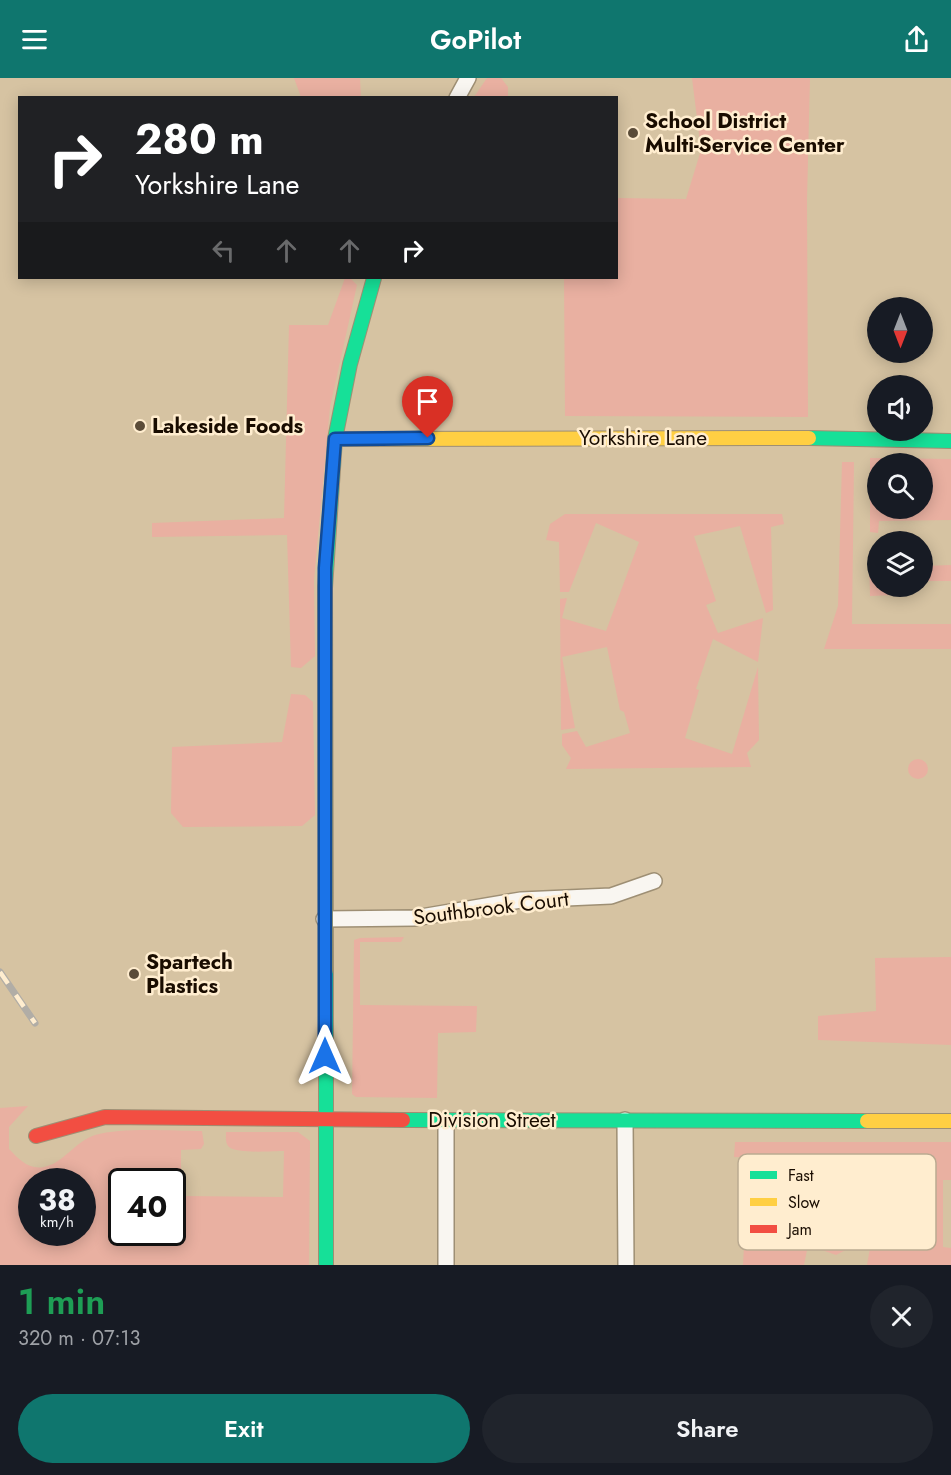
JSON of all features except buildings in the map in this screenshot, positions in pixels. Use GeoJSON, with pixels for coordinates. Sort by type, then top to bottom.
{"type":"FeatureCollection","features":[{"type":"Feature","properties":{"kind":"street"},"geometry":{"type":"LineString","coordinates":[[458,96],[468,78]]}},
{"type":"Feature","properties":{"kind":"street"},"geometry":{"type":"LineString","coordinates":[[326,1265],[325,568],[335,439],[350,364],[374,279]]}},
{"type":"Feature","properties":{"kind":"street","name":"Yorkshire Lane"},"geometry":{"type":"LineString","coordinates":[[335,439],[853,438],[951,441]]}},
{"type":"Feature","properties":{"kind":"street","name":"Southbrook Court"},"geometry":{"type":"LineString","coordinates":[[324,919],[415,918],[521,900],[611,896],[654,881]]}},
{"type":"Feature","properties":{"kind":"street","name":"Division Street"},"geometry":{"type":"LineString","coordinates":[[36,1136],[105,1117],[326,1120],[951,1121]]}},
{"type":"Feature","properties":{"kind":"street"},"geometry":{"type":"LineString","coordinates":[[446,1265],[447,1120]]}},
{"type":"Feature","properties":{"kind":"street"},"geometry":{"type":"LineString","coordinates":[[626,1120],[626,1265]]}},
{"type":"Feature","properties":{"kind":"shaded area"},"geometry":{"type":"Polygon","coordinates":[[[294,78],[360,78],[361,96],[301,96],[294,78]]]}},
{"type":"Feature","properties":{"kind":"shaded area"},"geometry":{"type":"Polygon","coordinates":[[[487,78],[501,78],[508,87],[508,96],[475,96],[487,78]]]}},
{"type":"Feature","properties":{"kind":"shaded area"},"geometry":{"type":"Polygon","coordinates":[[[692,78],[810,78],[807,200],[808,417],[565,416],[564,279],[618,279],[618,198],[686,199],[701,150],[692,78]]]}},
{"type":"Feature","properties":{"kind":"shaded area"},"geometry":{"type":"Polygon","coordinates":[[[345,279],[351,279],[357,285],[330,407],[314,580],[315,656],[301,668],[291,667],[287,535],[152,537],[152,523],[284,518],[289,325],[328,325],[345,279]]]}},
{"type":"Feature","properties":{"kind":"shaded area"},"geometry":{"type":"Polygon","coordinates":[[[933,459],[951,459],[951,520],[879,521],[878,531],[870,531],[870,519],[933,519],[933,459]]]}},
{"type":"Feature","properties":{"kind":"shaded area"},"geometry":{"type":"Polygon","coordinates":[[[842,462],[854,462],[852,624],[951,624],[951,649],[824,649],[838,606],[842,462]]]}},
{"type":"Feature","properties":{"kind":"shaded area"},"geometry":{"type":"Polygon","coordinates":[[[565,514],[782,514],[784,524],[771,527],[773,610],[766,613],[740,526],[694,536],[716,601],[706,605],[718,633],[763,618],[758,662],[713,639],[696,689],[699,690],[685,738],[732,754],[758,667],[759,740],[747,753],[751,767],[566,769],[571,758],[562,745],[562,734],[577,731],[586,747],[630,733],[624,712],[620,710],[607,647],[562,657],[575,728],[561,730],[560,599],[567,598],[562,618],[606,631],[639,542],[596,523],[569,592],[560,592],[559,542],[546,540],[550,524],[565,514]]]}},
{"type":"Feature","properties":{"kind":"shaded area"},"geometry":{"type":"Polygon","coordinates":[[[951,565],[951,581],[933,581],[933,566],[951,565]]]}},
{"type":"Feature","properties":{"kind":"shaded area"},"geometry":{"type":"Polygon","coordinates":[[[291,694],[305,695],[313,702],[315,815],[302,826],[183,827],[171,813],[172,747],[282,742],[291,694]]]}},
{"type":"Feature","properties":{"kind":"shaded area"},"geometry":{"type":"Polygon","coordinates":[[[918,759],[925,762],[928,769],[925,776],[918,779],[911,776],[908,769],[911,762],[918,759]]]}},
{"type":"Feature","properties":{"kind":"shaded area"},"geometry":{"type":"Polygon","coordinates":[[[404,937],[401,942],[360,942],[360,1005],[477,1006],[476,1032],[438,1033],[437,1098],[356,1097],[352,1094],[354,940],[404,937]]]}},
{"type":"Feature","properties":{"kind":"shaded area"},"geometry":{"type":"Polygon","coordinates":[[[951,957],[951,1045],[818,1040],[818,1016],[876,1011],[875,958],[951,957]]]}},
{"type":"Feature","properties":{"kind":"shaded area"},"geometry":{"type":"Polygon","coordinates":[[[28,1106],[9,1127],[9,1149],[24,1163],[33,1167],[51,1165],[81,1142],[95,1135],[133,1130],[202,1131],[204,1144],[201,1149],[181,1150],[181,1168],[108,1168],[108,1246],[186,1246],[186,1196],[283,1197],[284,1151],[233,1149],[227,1144],[226,1132],[298,1132],[310,1141],[309,1265],[0,1265],[0,1108],[28,1106]]]}},
{"type":"Feature","properties":{"kind":"shaded area"},"geometry":{"type":"Polygon","coordinates":[[[735,1142],[951,1142],[951,1180],[943,1180],[943,1247],[951,1248],[951,1265],[867,1265],[870,1250],[936,1250],[936,1154],[738,1154],[738,1157],[734,1157],[735,1142]]]}},
{"type":"Feature","properties":{"kind":"shaded area"},"geometry":{"type":"Polygon","coordinates":[[[744,1250],[807,1250],[804,1265],[743,1265],[744,1250]]]}},
{"type":"Feature","properties":{"kind":"shaded area"},"geometry":{"type":"Polygon","coordinates":[[[822,1250],[846,1250],[836,1255],[822,1250]]]}},
{"type":"Feature","properties":{"kind":"railway"},"geometry":{"type":"LineString","coordinates":[[0,972],[35,1023]]}},
{"type":"Feature","properties":{"kind":"traffic: fast"},"geometry":{"type":"LineString","coordinates":[[325,588],[335,439],[350,364],[374,279]]}},
{"type":"Feature","properties":{"kind":"traffic: fast"},"geometry":{"type":"LineString","coordinates":[[809,438],[951,441]]}},
{"type":"Feature","properties":{"kind":"traffic: fast"},"geometry":{"type":"LineString","coordinates":[[326,970],[326,1265]]}},
{"type":"Feature","properties":{"kind":"traffic: fast"},"geometry":{"type":"LineString","coordinates":[[403,1120],[867,1121]]}},
{"type":"Feature","properties":{"kind":"traffic: slow"},"geometry":{"type":"LineString","coordinates":[[335,439],[809,438]]}},
{"type":"Feature","properties":{"kind":"traffic: slow"},"geometry":{"type":"LineString","coordinates":[[325,588],[326,970]]}},
{"type":"Feature","properties":{"kind":"traffic: slow"},"geometry":{"type":"LineString","coordinates":[[867,1121],[951,1121]]}},
{"type":"Feature","properties":{"kind":"traffic: jam"},"geometry":{"type":"LineString","coordinates":[[36,1136],[105,1117],[403,1120]]}},
{"type":"Feature","properties":{"kind":"place","name":"School District Multi-Service Center"},"geometry":{"type":"Point","coordinates":[633,133]}},
{"type":"Feature","properties":{"kind":"place","name":"Lakeside Foods"},"geometry":{"type":"Point","coordinates":[140,426]}},
{"type":"Feature","properties":{"kind":"place","name":"Spartech Plastics"},"geometry":{"type":"Point","coordinates":[134,974]}},
{"type":"Feature","properties":{"kind":"route"},"geometry":{"type":"LineString","coordinates":[[325,1056],[325,568],[335,439],[428,438]]}}]}
